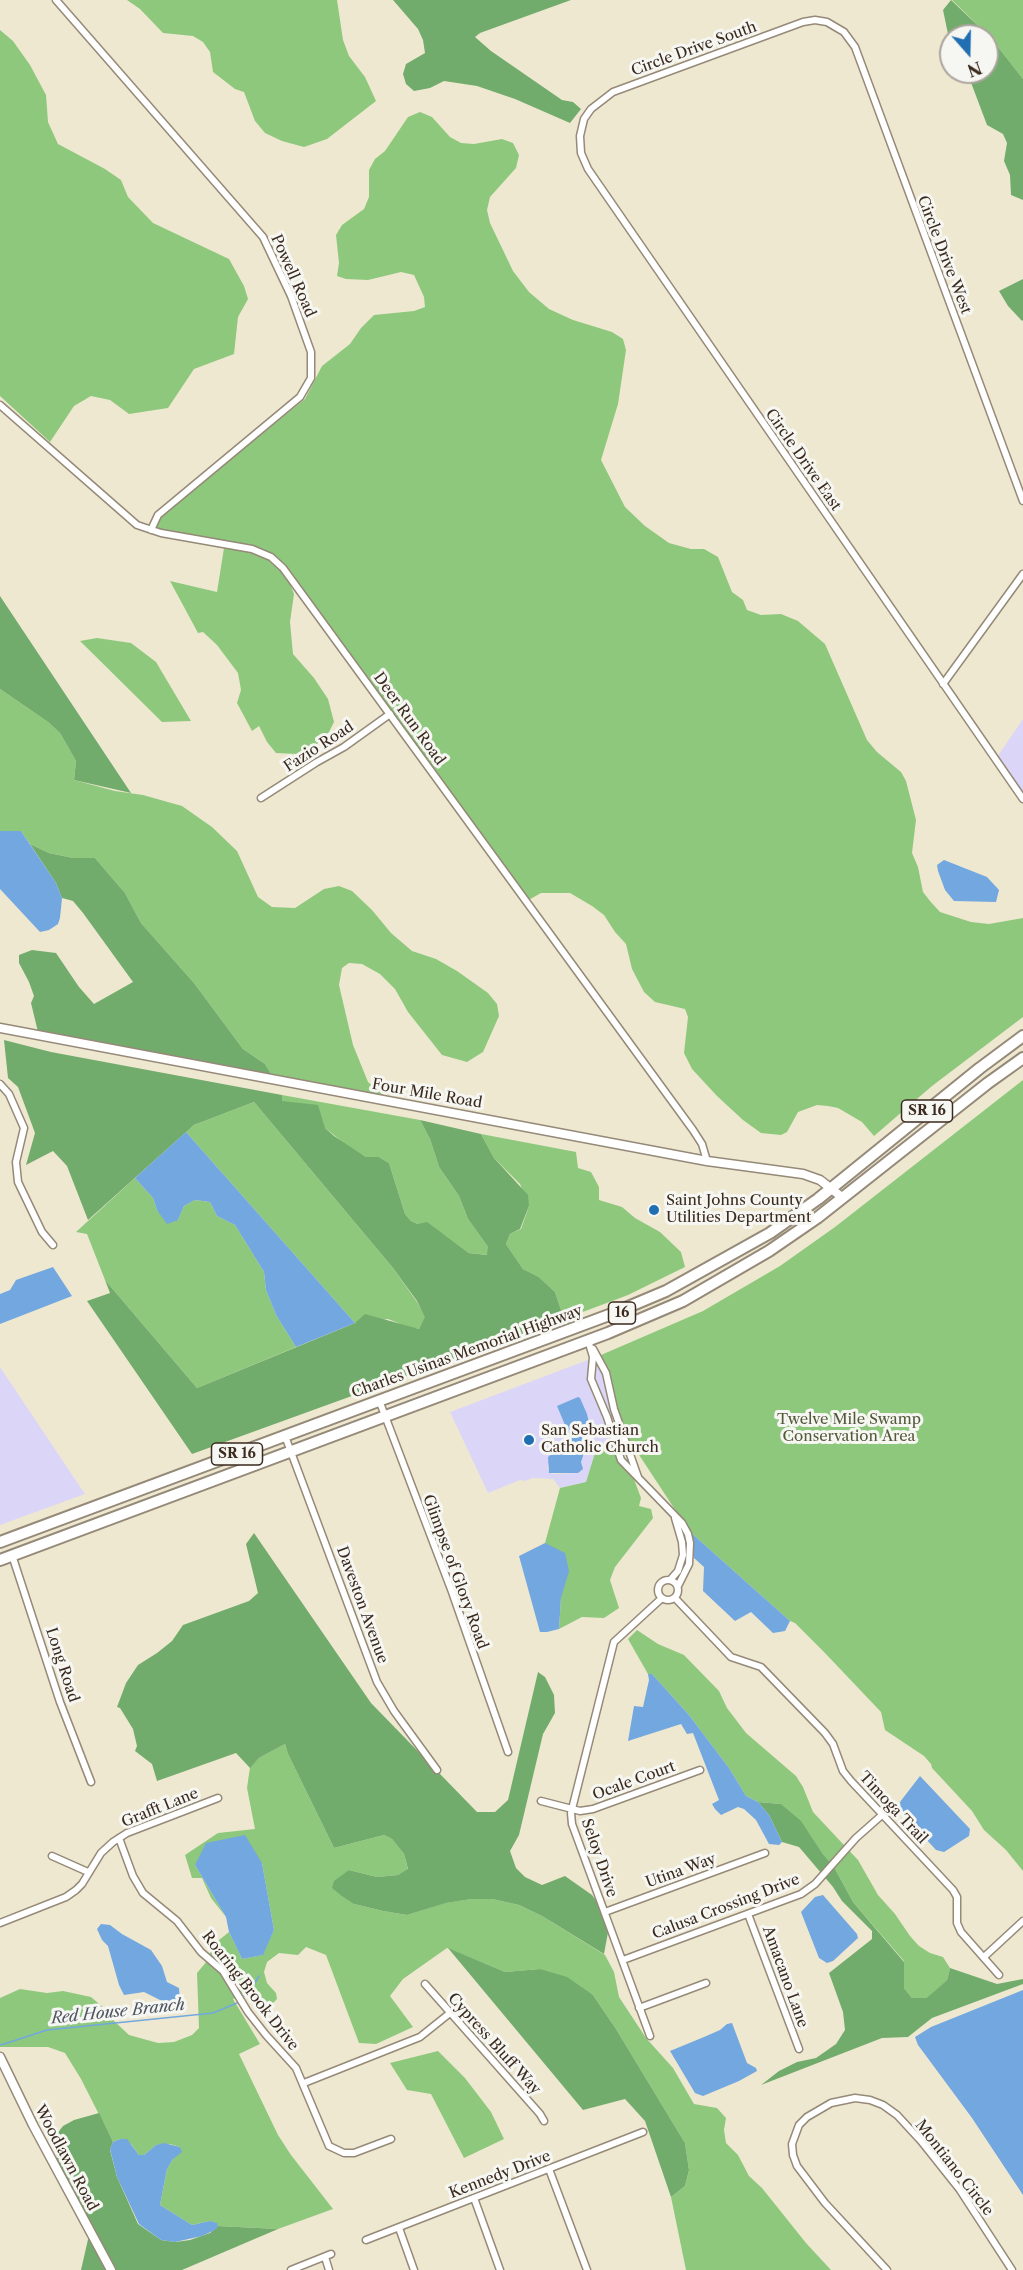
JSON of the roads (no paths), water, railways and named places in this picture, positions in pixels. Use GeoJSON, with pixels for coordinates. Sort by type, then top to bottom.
{"type":"FeatureCollection","features":[{"type":"Feature","properties":{"kind":"highway","name":"Charles Usinas Memorial Highway"},"geometry":{"type":"LineString","coordinates":[[0,1542],[609,1315],[666,1291],[770,1233],[832,1188],[1023,1036]]}},
{"type":"Feature","properties":{"kind":"highway","name":"Charles Usinas Memorial Highway"},"geometry":{"type":"LineString","coordinates":[[0,1560],[588,1340],[662,1310],[703,1290],[769,1251],[843,1198],[1023,1058]]}},
{"type":"Feature","properties":{"kind":"highway","name":"16"},"geometry":{"type":"LineString","coordinates":[[588,1340],[590,1327],[658,1297],[666,1291]]}},
{"type":"Feature","properties":{"kind":"main road","name":"Four Mile Road"},"geometry":{"type":"LineString","coordinates":[[0,1028],[707,1161],[803,1174],[820,1180],[843,1198]]}},
{"type":"Feature","properties":{"kind":"main road","name":"Woodlawn Road"},"geometry":{"type":"LineString","coordinates":[[0,2057],[33,2125],[111,2270]]}},
{"type":"Feature","properties":{"kind":"street","name":"Powell Road"},"geometry":{"type":"LineString","coordinates":[[56,0],[263,237],[291,296],[311,352],[311,378],[300,397],[158,515],[151,530]]}},
{"type":"Feature","properties":{"kind":"street","name":"Circle Drive South"},"geometry":{"type":"LineString","coordinates":[[581,129],[591,109],[613,92],[803,22],[815,20],[832,24]]}},
{"type":"Feature","properties":{"kind":"street","name":"Circle Drive West"},"geometry":{"type":"LineString","coordinates":[[832,24],[844,32],[855,47],[1023,501]]}},
{"type":"Feature","properties":{"kind":"street","name":"Circle Drive East"},"geometry":{"type":"LineString","coordinates":[[581,129],[581,153],[588,169],[1023,799]]}},
{"type":"Feature","properties":{"kind":"street","name":"Deer Run Road"},"geometry":{"type":"LineString","coordinates":[[0,405],[129,520],[151,530],[252,549],[278,563],[693,1130],[702,1144],[707,1161]]}},
{"type":"Feature","properties":{"kind":"street"},"geometry":{"type":"LineString","coordinates":[[943,684],[1023,574]]}},
{"type":"Feature","properties":{"kind":"street","name":"Fazio Road"},"geometry":{"type":"LineString","coordinates":[[261,798],[344,747],[390,714]]}},
{"type":"Feature","properties":{"kind":"street"},"geometry":{"type":"LineString","coordinates":[[0,1084],[9,1094],[24,1128],[16,1162],[18,1182],[42,1232],[53,1245]]}},
{"type":"Feature","properties":{"kind":"street","name":"Seloy Drive"},"geometry":{"type":"LineString","coordinates":[[588,1340],[606,1372],[614,1409],[640,1481]]}},
{"type":"Feature","properties":{"kind":"street","name":"Seloy Drive"},"geometry":{"type":"LineString","coordinates":[[588,1340],[593,1357],[591,1379],[607,1417],[618,1454],[626,1467],[682,1523],[690,1543],[689,1564],[675,1598]]}},
{"type":"Feature","properties":{"kind":"street"},"geometry":{"type":"LineString","coordinates":[[594,1387],[609,1385]]}},
{"type":"Feature","properties":{"kind":"street","name":"Glimpse of Glory Road"},"geometry":{"type":"LineString","coordinates":[[379,1400],[452,1592],[508,1752]]}},
{"type":"Feature","properties":{"kind":"street","name":"Daveston Avenue"},"geometry":{"type":"LineString","coordinates":[[285,1436],[377,1682],[394,1711],[438,1770]]}},
{"type":"Feature","properties":{"kind":"street","name":"Seloy Drive"},"geometry":{"type":"LineString","coordinates":[[650,2036],[572,1824],[572,1809],[614,1642],[662,1598],[658,1592],[659,1586],[664,1581],[670,1580],[678,1571],[683,1555],[681,1534],[674,1515]]}},
{"type":"Feature","properties":{"kind":"street","name":"Long Road"},"geometry":{"type":"LineString","coordinates":[[12,1555],[60,1702],[91,1782]]}},
{"type":"Feature","properties":{"kind":"street"},"geometry":{"type":"LineString","coordinates":[[670,1580],[678,1586]]}},
{"type":"Feature","properties":{"kind":"street"},"geometry":{"type":"LineString","coordinates":[[662,1598],[668,1600],[675,1598]]}},
{"type":"Feature","properties":{"kind":"street","name":"Timoga Trail"},"geometry":{"type":"LineString","coordinates":[[675,1598],[731,1657],[761,1667],[825,1733],[833,1743],[843,1771],[953,1890],[957,1897],[957,1923],[961,1932],[999,1975]]}},
{"type":"Feature","properties":{"kind":"street","name":"Ocale Court"},"geometry":{"type":"LineString","coordinates":[[541,1801],[580,1811],[592,1809],[700,1770]]}},
{"type":"Feature","properties":{"kind":"street","name":"Grafft Lane"},"geometry":{"type":"LineString","coordinates":[[0,1923],[66,1897],[82,1884],[100,1853],[119,1838],[218,1798]]}},
{"type":"Feature","properties":{"kind":"street","name":"Calusa Crossing Drive"},"geometry":{"type":"LineString","coordinates":[[622,1960],[801,1894],[815,1884],[856,1838],[882,1815]]}},
{"type":"Feature","properties":{"kind":"street","name":"Roaring Brook Drive"},"geometry":{"type":"LineString","coordinates":[[119,1838],[133,1876],[143,1893],[177,1921],[201,1952],[223,1971],[248,2012],[296,2068],[329,2146],[335,2150],[354,2154],[391,2139]]}},
{"type":"Feature","properties":{"kind":"street","name":"Utina Way"},"geometry":{"type":"LineString","coordinates":[[605,1912],[765,1853]]}},
{"type":"Feature","properties":{"kind":"street"},"geometry":{"type":"LineString","coordinates":[[52,1856],[88,1872]]}},
{"type":"Feature","properties":{"kind":"street","name":"Amacano Lane"},"geometry":{"type":"LineString","coordinates":[[748,1914],[799,2049]]}},
{"type":"Feature","properties":{"kind":"street"},"geometry":{"type":"LineString","coordinates":[[984,1958],[1023,1921]]}},
{"type":"Feature","properties":{"kind":"street"},"geometry":{"type":"LineString","coordinates":[[639,2008],[705,1983]]}},
{"type":"Feature","properties":{"kind":"street","name":"Cypress Bluff Way"},"geometry":{"type":"LineString","coordinates":[[425,1984],[544,2121]]}},
{"type":"Feature","properties":{"kind":"street"},"geometry":{"type":"LineString","coordinates":[[304,2083],[420,2037],[450,2013]]}},
{"type":"Feature","properties":{"kind":"street","name":"Montiano Circle"},"geometry":{"type":"LineString","coordinates":[[887,2270],[825,2203],[797,2166],[793,2155],[792,2144],[799,2125],[807,2117],[831,2103],[855,2098],[870,2100],[883,2105],[897,2115],[960,2190],[1012,2270]]}},
{"type":"Feature","properties":{"kind":"street","name":"Kennedy Drive"},"geometry":{"type":"LineString","coordinates":[[366,2240],[643,2132]]}},
{"type":"Feature","properties":{"kind":"street"},"geometry":{"type":"LineString","coordinates":[[549,2169],[587,2270]]}},
{"type":"Feature","properties":{"kind":"street"},"geometry":{"type":"LineString","coordinates":[[474,2198],[500,2270]]}},
{"type":"Feature","properties":{"kind":"street"},"geometry":{"type":"LineString","coordinates":[[399,2228],[414,2270]]}},
{"type":"Feature","properties":{"kind":"street"},"geometry":{"type":"LineString","coordinates":[[291,2270],[328,2255],[330,2270]]}},
{"type":"Feature","properties":{"kind":"water"},"geometry":{"type":"Polygon","coordinates":[[[0,831],[21,831],[56,883],[62,898],[60,918],[58,924],[49,930],[40,932],[0,889],[0,831]]]}},
{"type":"Feature","properties":{"kind":"water"},"geometry":{"type":"Polygon","coordinates":[[[944,860],[987,877],[999,890],[996,902],[954,901],[945,890],[938,871],[937,865],[944,860]]]}},
{"type":"Feature","properties":{"kind":"water"},"geometry":{"type":"Polygon","coordinates":[[[186,1132],[355,1323],[296,1347],[276,1315],[266,1290],[264,1272],[235,1225],[217,1216],[210,1202],[195,1200],[184,1206],[178,1220],[167,1224],[157,1210],[153,1198],[135,1178],[186,1132]]]}},
{"type":"Feature","properties":{"kind":"water"},"geometry":{"type":"Polygon","coordinates":[[[53,1267],[72,1296],[0,1324],[0,1294],[10,1290],[16,1280],[53,1267]]]}},
{"type":"Feature","properties":{"kind":"water"},"geometry":{"type":"Polygon","coordinates":[[[578,1397],[587,1414],[591,1432],[581,1462],[583,1469],[578,1473],[549,1473],[548,1457],[560,1448],[568,1432],[557,1406],[578,1397]]]}},
{"type":"Feature","properties":{"kind":"water"},"geometry":{"type":"Polygon","coordinates":[[[689,1531],[790,1621],[785,1631],[773,1633],[751,1612],[735,1621],[703,1591],[704,1567],[694,1558],[689,1531]]]}},
{"type":"Feature","properties":{"kind":"water"},"geometry":{"type":"Polygon","coordinates":[[[545,1543],[565,1553],[569,1571],[561,1598],[559,1629],[540,1632],[519,1556],[545,1543]]]}},
{"type":"Feature","properties":{"kind":"water"},"geometry":{"type":"Polygon","coordinates":[[[648,1674],[652,1674],[689,1715],[729,1768],[746,1796],[758,1802],[769,1815],[782,1842],[779,1845],[769,1844],[756,1820],[744,1809],[738,1807],[721,1815],[715,1809],[712,1804],[719,1800],[693,1733],[687,1734],[681,1724],[628,1741],[634,1706],[643,1707],[649,1680],[648,1674]]]}},
{"type":"Feature","properties":{"kind":"water"},"geometry":{"type":"Polygon","coordinates":[[[920,1776],[970,1829],[969,1836],[944,1852],[936,1850],[905,1816],[901,1808],[900,1802],[920,1776]]]}},
{"type":"Feature","properties":{"kind":"water"},"geometry":{"type":"Polygon","coordinates":[[[245,1835],[262,1863],[274,1930],[263,1955],[242,1959],[229,1932],[226,1917],[195,1865],[206,1843],[245,1835]]]}},
{"type":"Feature","properties":{"kind":"water"},"geometry":{"type":"Polygon","coordinates":[[[823,1895],[858,1938],[833,1961],[827,1963],[819,1958],[801,1912],[815,1897],[823,1895]]]}},
{"type":"Feature","properties":{"kind":"water"},"geometry":{"type":"Polygon","coordinates":[[[101,1924],[110,1925],[151,1950],[162,1966],[167,1982],[179,1988],[180,2000],[176,2003],[166,2003],[144,1992],[124,1995],[108,1946],[97,1929],[101,1924]]]}},
{"type":"Feature","properties":{"kind":"water"},"geometry":{"type":"Polygon","coordinates":[[[1023,1990],[1023,2195],[972,2118],[918,2045],[915,2037],[931,2027],[1023,1990]]]}},
{"type":"Feature","properties":{"kind":"water"},"geometry":{"type":"Polygon","coordinates":[[[732,2023],[747,2063],[757,2071],[703,2096],[695,2093],[670,2051],[732,2023]]]}},
{"type":"Feature","properties":{"kind":"water"},"geometry":{"type":"Polygon","coordinates":[[[127,2139],[139,2155],[144,2155],[156,2145],[164,2143],[180,2147],[182,2152],[173,2159],[167,2169],[160,2205],[192,2225],[210,2221],[217,2223],[215,2230],[202,2236],[175,2242],[161,2240],[139,2224],[117,2177],[110,2149],[113,2142],[127,2139]]]}},
{"type":"Feature","properties":{"kind":"waterway","name":"Red House Branch"},"geometry":{"type":"LineString","coordinates":[[244,1996],[259,1976]]}},
{"type":"Feature","properties":{"kind":"waterway","name":"Red House Branch"},"geometry":{"type":"LineString","coordinates":[[1,2045],[47,2030],[213,2013],[237,2003]]}},
{"type":"Feature","properties":{"kind":"place","name":"Saint Johns County Utilities Department"},"geometry":{"type":"Point","coordinates":[654,1210]}},
{"type":"Feature","properties":{"kind":"place","name":"San Sebastian Catholic Church"},"geometry":{"type":"Point","coordinates":[529,1440]}},
{"type":"Feature","properties":{"kind":"park label","name":"Twelve Mile Swamp Conservation Area"},"geometry":{"type":"Point","coordinates":[849,1428]}}]}
